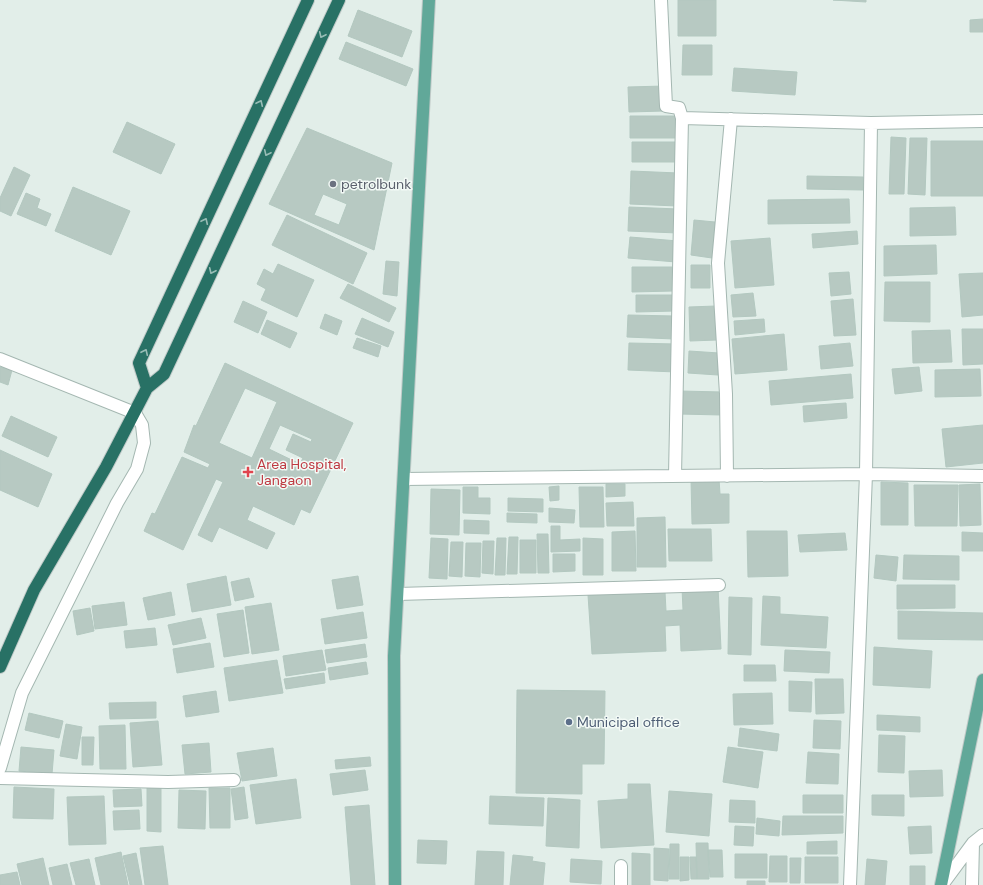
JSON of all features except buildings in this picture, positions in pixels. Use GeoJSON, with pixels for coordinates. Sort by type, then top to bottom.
{"type":"FeatureCollection","features":[{"type":"Feature","properties":{"kind":"highway"},"geometry":{"type":"LineString","coordinates":[[147,388],[140,363],[308,0]]}},
{"type":"Feature","properties":{"kind":"highway"},"geometry":{"type":"LineString","coordinates":[[0,667],[34,590],[106,467],[147,388],[164,374],[339,0]]}},
{"type":"Feature","properties":{"kind":"main road"},"geometry":{"type":"LineString","coordinates":[[395,885],[394,656],[429,0]]}},
{"type":"Feature","properties":{"kind":"main road"},"geometry":{"type":"LineString","coordinates":[[941,885],[983,680]]}},
{"type":"Feature","properties":{"kind":"street"},"geometry":{"type":"LineString","coordinates":[[661,0],[666,106],[679,108],[682,118],[675,476]]}},
{"type":"Feature","properties":{"kind":"street"},"geometry":{"type":"LineString","coordinates":[[682,118],[871,123],[983,121]]}},
{"type":"Feature","properties":{"kind":"street"},"geometry":{"type":"LineString","coordinates":[[727,476],[726,394],[718,263],[731,119]]}},
{"type":"Feature","properties":{"kind":"street"},"geometry":{"type":"LineString","coordinates":[[850,885],[866,474],[871,123]]}},
{"type":"Feature","properties":{"kind":"street"},"geometry":{"type":"LineString","coordinates":[[0,359],[135,413],[142,425],[144,443],[136,469],[117,503],[22,693],[0,768]]}},
{"type":"Feature","properties":{"kind":"street"},"geometry":{"type":"LineString","coordinates":[[404,479],[866,474],[983,476]]}},
{"type":"Feature","properties":{"kind":"street"},"geometry":{"type":"LineString","coordinates":[[398,594],[719,585]]}},
{"type":"Feature","properties":{"kind":"street"},"geometry":{"type":"LineString","coordinates":[[0,778],[168,782],[234,780]]}},
{"type":"Feature","properties":{"kind":"street"},"geometry":{"type":"LineString","coordinates":[[941,885],[973,843],[983,835]]}},
{"type":"Feature","properties":{"kind":"street"},"geometry":{"type":"LineString","coordinates":[[972,885],[973,843]]}},
{"type":"Feature","properties":{"kind":"street"},"geometry":{"type":"LineString","coordinates":[[621,866],[621,885]]}},
{"type":"Feature","properties":{"kind":"place","name":"petrolbunk"},"geometry":{"type":"Point","coordinates":[333,184]}},
{"type":"Feature","properties":{"kind":"place","name":"Area Hospital, Jangaon"},"geometry":{"type":"Point","coordinates":[248,472]}},
{"type":"Feature","properties":{"kind":"place","name":"Municipal office"},"geometry":{"type":"Point","coordinates":[569,722]}}]}
